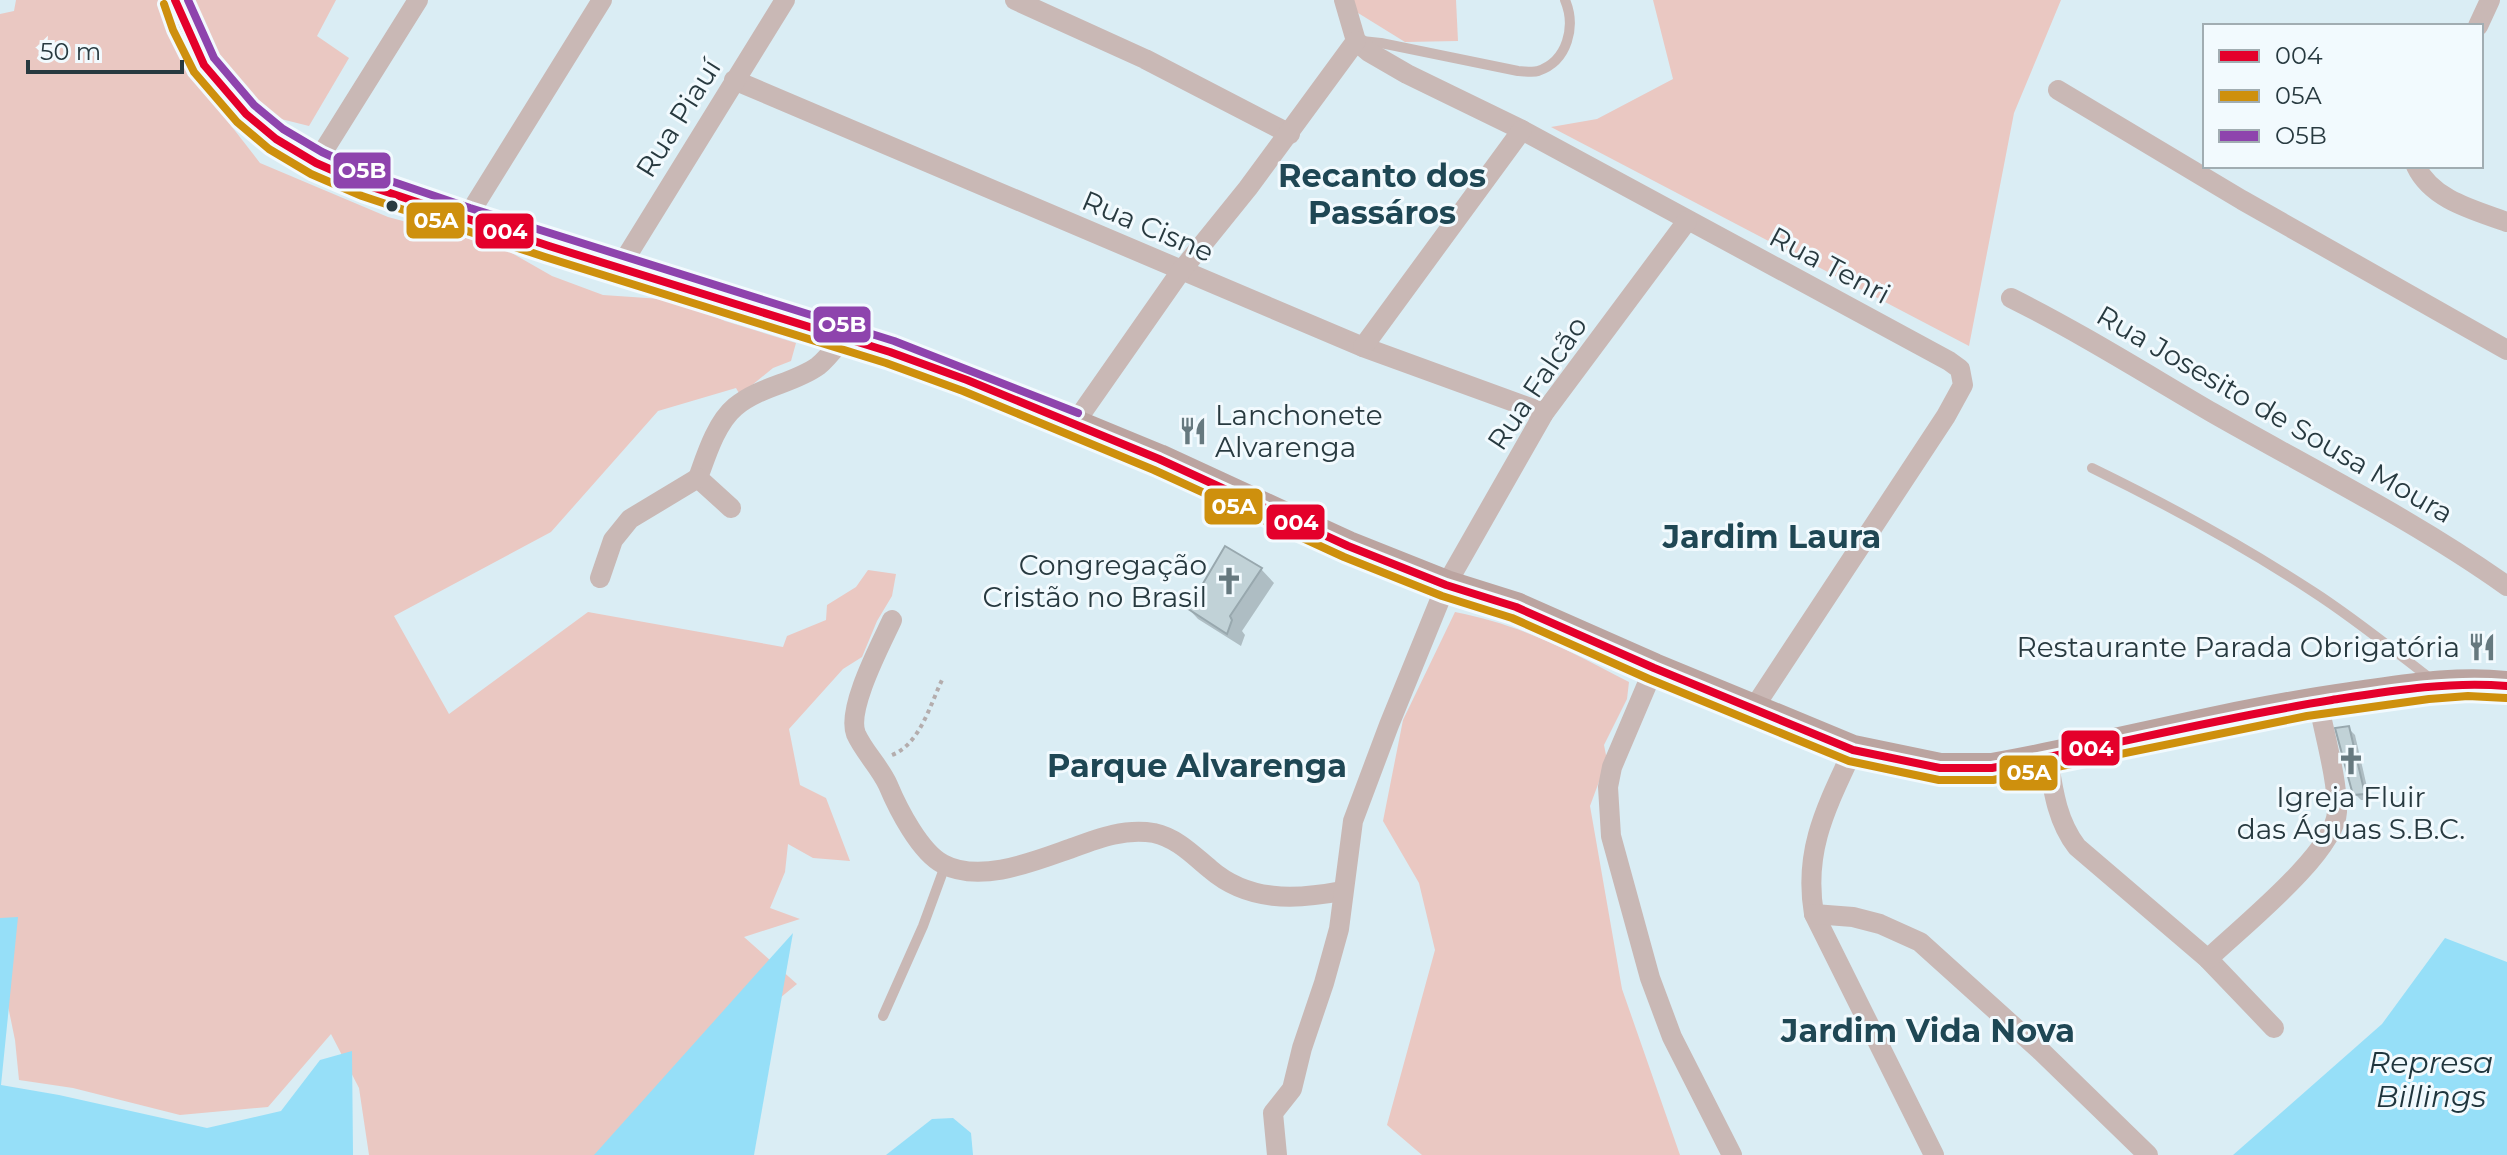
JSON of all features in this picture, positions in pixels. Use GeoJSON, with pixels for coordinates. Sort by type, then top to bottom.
{"type":"FeatureCollection","features":[{"type":"Feature","properties":{"kind":"main road"},"geometry":{"type":"LineString","coordinates":[[175,0],[204,65],[246,114],[276,139],[316,163],[366,185],[466,219],[967,380],[1247,497],[1348,546],[1446,585],[1516,607],[1853,750],[1940,768],[1992,768],[2318,701],[2439,685],[2507,686]]}},
{"type":"Feature","properties":{"kind":"street"},"geometry":{"type":"LineString","coordinates":[[316,163],[418,0]]}},
{"type":"Feature","properties":{"kind":"street"},"geometry":{"type":"LineString","coordinates":[[466,219],[602,0]]}},
{"type":"Feature","properties":{"kind":"street","name":"Rua Piauí"},"geometry":{"type":"LineString","coordinates":[[620,267],[785,0]]}},
{"type":"Feature","properties":{"kind":"street"},"geometry":{"type":"LineString","coordinates":[[1015,0],[1145,59],[1290,134]]}},
{"type":"Feature","properties":{"kind":"street"},"geometry":{"type":"LineString","coordinates":[[1074,424],[1181,271],[1290,134],[1356,41],[1344,0]]}},
{"type":"Feature","properties":{"kind":"street"},"geometry":{"type":"LineString","coordinates":[[2479,24],[2490,0]]}},
{"type":"Feature","properties":{"kind":"street","name":"Rua Tenri"},"geometry":{"type":"LineString","coordinates":[[1356,41],[1407,74],[1522,130],[1960,369],[1963,385],[1946,416],[1753,709]]}},
{"type":"Feature","properties":{"kind":"street","name":"Rua Cisne"},"geometry":{"type":"LineString","coordinates":[[734,80],[1363,347],[1544,413]]}},
{"type":"Feature","properties":{"kind":"street"},"geometry":{"type":"LineString","coordinates":[[2058,90],[2242,200],[2507,350]]}},
{"type":"Feature","properties":{"kind":"street"},"geometry":{"type":"LineString","coordinates":[[1363,347],[1522,130]]}},
{"type":"Feature","properties":{"kind":"street"},"geometry":{"type":"LineString","coordinates":[[2417,168],[2431,188],[2448,199],[2507,222]]}},
{"type":"Feature","properties":{"kind":"street","name":"Rua Falcão"},"geometry":{"type":"LineString","coordinates":[[1277,1155],[1273,1113],[1292,1089],[1335,943],[1353,821],[1446,585],[1544,413],[1687,221]]}},
{"type":"Feature","properties":{"kind":"street","name":"Rua Josesito de Sousa Moura"},"geometry":{"type":"LineString","coordinates":[[2011,298],[2071,328],[2213,413],[2435,537],[2507,585]]}},
{"type":"Feature","properties":{"kind":"street"},"geometry":{"type":"LineString","coordinates":[[600,578],[613,540],[630,519],[698,478],[706,455],[734,408],[756,393],[815,368],[827,359],[843,338]]}},
{"type":"Feature","properties":{"kind":"street"},"geometry":{"type":"LineString","coordinates":[[698,478],[731,508]]}},
{"type":"Feature","properties":{"kind":"street"},"geometry":{"type":"LineString","coordinates":[[2507,585],[2507,599]]}},
{"type":"Feature","properties":{"kind":"street"},"geometry":{"type":"LineString","coordinates":[[892,620],[861,693],[853,723],[857,737],[924,847],[945,866],[967,871],[991,871],[1048,857],[1115,833],[1138,831],[1158,834],[1176,842],[1211,871],[1238,888],[1265,896],[1311,897],[1342,891]]}},
{"type":"Feature","properties":{"kind":"street"},"geometry":{"type":"LineString","coordinates":[[1654,668],[1612,767],[1608,787],[1611,836],[1650,978],[1672,1037],[1732,1155]]}},
{"type":"Feature","properties":{"kind":"street"},"geometry":{"type":"LineString","coordinates":[[2208,959],[2304,869],[2332,831],[2337,813],[2336,796],[2318,701]]}},
{"type":"Feature","properties":{"kind":"street"},"geometry":{"type":"LineString","coordinates":[[1853,750],[1826,807],[1813,849],[1809,887],[1814,914],[1934,1155]]}},
{"type":"Feature","properties":{"kind":"street"},"geometry":{"type":"LineString","coordinates":[[2048,758],[2058,812],[2068,836],[2077,847],[2208,959],[2274,1028]]}},
{"type":"Feature","properties":{"kind":"street"},"geometry":{"type":"LineString","coordinates":[[1814,914],[1853,917],[1880,924],[1920,942],[2009,1021],[2148,1155]]}},
{"type":"Feature","properties":{"kind":"lane"},"geometry":{"type":"LineString","coordinates":[[1356,41],[1381,43],[1518,71],[1537,71],[1557,58],[1570,37],[1571,14],[1565,0]]}},
{"type":"Feature","properties":{"kind":"lane"},"geometry":{"type":"LineString","coordinates":[[2092,468],[2208,527],[2313,592],[2439,685]]}},
{"type":"Feature","properties":{"kind":"lane"},"geometry":{"type":"LineString","coordinates":[[883,1016],[923,926],[945,866]]}},
{"type":"Feature","properties":{"kind":"path"},"geometry":{"type":"LineString","coordinates":[[875,762],[901,752],[913,741],[942,680]]}},
{"type":"Feature","properties":{"kind":"shaded area"},"geometry":{"type":"Polygon","coordinates":[[[16,0],[170,0],[194,78],[260,163],[388,217],[503,248],[552,276],[603,295],[676,300],[725,321],[796,343],[791,361],[773,368],[740,395],[736,388],[658,411],[551,532],[394,616],[449,714],[588,612],[783,647],[787,636],[826,620],[827,605],[856,587],[868,570],[896,574],[892,596],[877,621],[862,657],[843,669],[789,729],[800,785],[826,798],[850,861],[813,858],[788,844],[785,872],[770,908],[800,919],[744,937],[797,984],[752,1021],[638,1155],[369,1155],[359,1088],[331,1034],[268,1107],[180,1115],[73,1088],[19,1080],[15,1040],[0,967],[0,14],[14,11],[16,0]]]}},
{"type":"Feature","properties":{"kind":"shaded area"},"geometry":{"type":"Polygon","coordinates":[[[190,0],[336,0],[317,36],[349,58],[309,126],[257,113],[207,48],[190,0]]]}},
{"type":"Feature","properties":{"kind":"shaded area"},"geometry":{"type":"Polygon","coordinates":[[[1348,0],[1456,0],[1458,41],[1405,42],[1350,8],[1348,0]]]}},
{"type":"Feature","properties":{"kind":"shaded area"},"geometry":{"type":"Polygon","coordinates":[[[1653,0],[2061,0],[2014,113],[1969,346],[1551,127],[1597,119],[1673,79],[1653,0]]]}},
{"type":"Feature","properties":{"kind":"shaded area"},"geometry":{"type":"Polygon","coordinates":[[[1455,612],[1524,632],[1629,682],[1627,699],[1604,745],[1607,760],[1590,806],[1622,989],[1680,1155],[1422,1155],[1387,1125],[1435,950],[1419,883],[1383,821],[1403,720],[1455,612]]]}},
{"type":"Feature","properties":{"kind":"water"},"geometry":{"type":"Polygon","coordinates":[[[18,917],[1,1085],[207,1128],[281,1111],[320,1060],[352,1051],[353,1155],[0,1155],[0,918],[18,917]]]}},
{"type":"Feature","properties":{"kind":"water"},"geometry":{"type":"Polygon","coordinates":[[[793,933],[754,1155],[594,1155],[793,933]]]}},
{"type":"Feature","properties":{"kind":"water","name":"Represa Billings"},"geometry":{"type":"Polygon","coordinates":[[[2445,938],[2507,962],[2507,1155],[2233,1155],[2382,1024],[2445,938]]]}},
{"type":"Feature","properties":{"kind":"water"},"geometry":{"type":"Polygon","coordinates":[[[953,1118],[971,1133],[973,1155],[886,1155],[932,1119],[953,1118]]]}},
{"type":"Feature","properties":{"kind":"building","name":"Congregação Cristão no Brasil"},"geometry":{"type":"Polygon","coordinates":[[[1225,546],[1262,568],[1230,616],[1232,620],[1227,634],[1182,605],[1189,594],[1195,597],[1225,546]]]}},
{"type":"Feature","properties":{"kind":"building","name":"Igreja Fluir das Águas S.B.C."},"geometry":{"type":"Polygon","coordinates":[[[2349,726],[2365,794],[2353,795],[2335,728],[2349,726]]]}},
{"type":"Feature","properties":{"kind":"transit line","name":"004"},"geometry":{"type":"LineString","coordinates":[[175,0],[204,65],[246,114],[276,139],[316,163],[366,185],[549,246],[890,352],[967,380],[1159,459],[1348,546],[1446,585],[1516,607],[1853,750],[1940,768],[1992,768],[2332,700],[2441,686],[2507,686]]}},
{"type":"Feature","properties":{"kind":"transit line","name":"O5B"},"geometry":{"type":"LineString","coordinates":[[188,0],[214,58],[254,105],[283,129],[322,152],[370,174],[470,208],[894,341],[1078,413]]}},
{"type":"Feature","properties":{"kind":"transit line","name":"05A"},"geometry":{"type":"LineString","coordinates":[[164,4],[194,72],[237,122],[269,149],[311,174],[362,196],[545,257],[886,363],[963,391],[1154,470],[1344,557],[1442,596],[1512,618],[1649,679],[1849,761],[1939,780],[1993,780],[2307,716],[2429,699],[2468,696],[2506,698]]}},
{"type":"Feature","properties":{"kind":"place","name":"Lanchonete Alvarenga"},"geometry":{"type":"Point","coordinates":[1193,431]}},
{"type":"Feature","properties":{"kind":"place","name":"Congregação Cristão no Brasil"},"geometry":{"type":"Point","coordinates":[1229,581]}},
{"type":"Feature","properties":{"kind":"place","name":"Restaurante Parada Obrigatória"},"geometry":{"type":"Point","coordinates":[2482,647]}},
{"type":"Feature","properties":{"kind":"place","name":"Igreja Fluir das Águas S.B.C."},"geometry":{"type":"Point","coordinates":[2351,761]}},
{"type":"Feature","properties":{"kind":"district","name":"Recanto dos Passáros"},"geometry":{"type":"Point","coordinates":[1382,194]}},
{"type":"Feature","properties":{"kind":"district","name":"Jardim Laura"},"geometry":{"type":"Point","coordinates":[1772,536]}},
{"type":"Feature","properties":{"kind":"district","name":"Parque Alvarenga"},"geometry":{"type":"Point","coordinates":[1197,765]}},
{"type":"Feature","properties":{"kind":"district","name":"Jardim Vida Nova"},"geometry":{"type":"Point","coordinates":[1928,1030]}}]}
